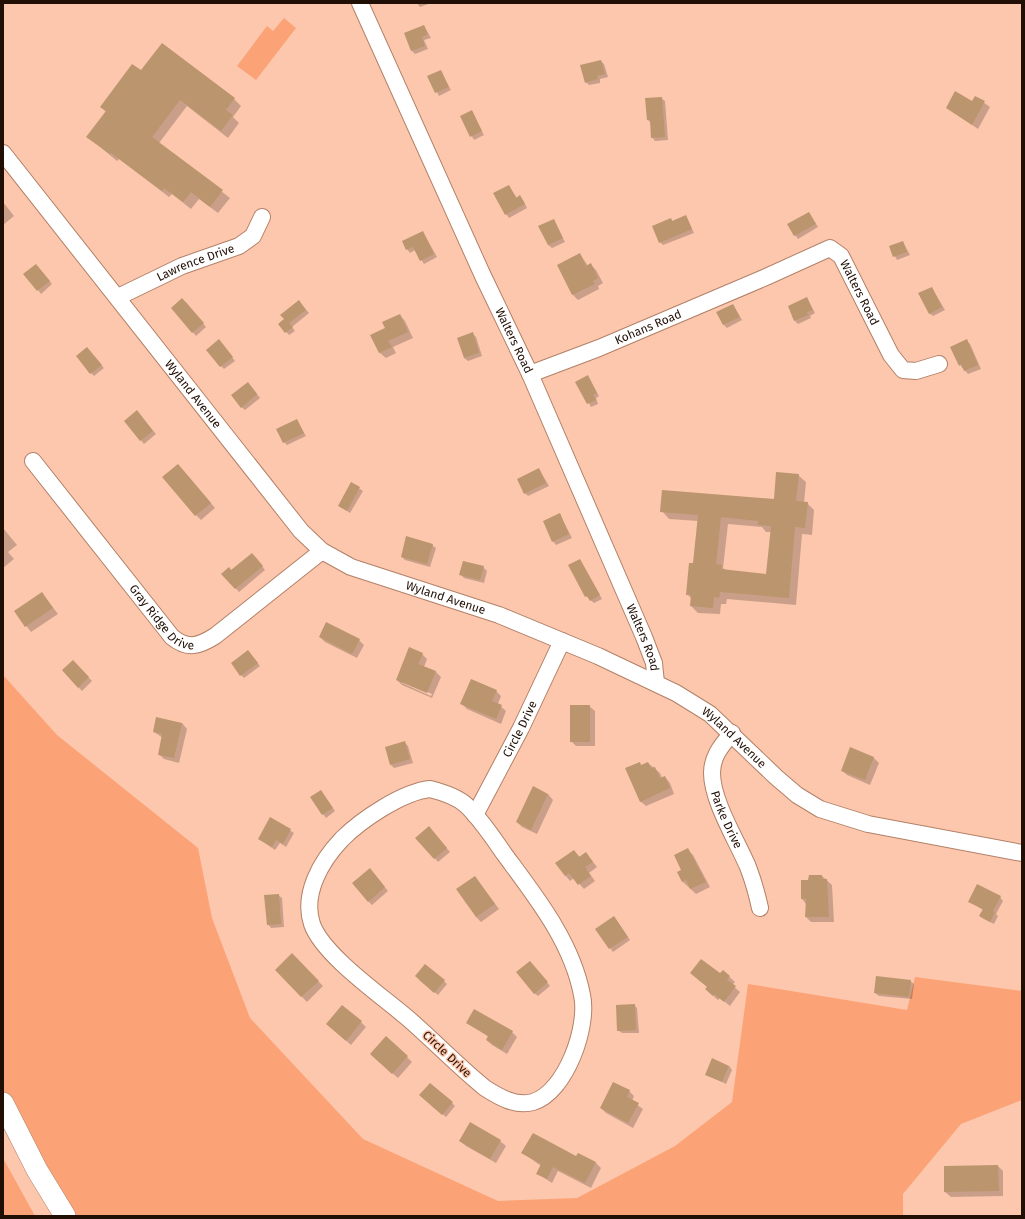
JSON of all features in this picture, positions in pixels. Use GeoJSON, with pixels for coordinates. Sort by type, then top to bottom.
{"type":"FeatureCollection","features":[{"type":"Feature","properties":{"kind":"main road"},"geometry":{"type":"LineString","coordinates":[[3,1103],[37,1170],[65,1216]]}},
{"type":"Feature","properties":{"kind":"street","name":"Walters Road"},"geometry":{"type":"LineString","coordinates":[[360,3],[482,276],[530,374],[654,663],[656,683]]}},
{"type":"Feature","properties":{"kind":"street","name":"Wyland Avenue"},"geometry":{"type":"LineString","coordinates":[[3,153],[301,531],[322,552],[365,572],[460,601],[562,641],[656,683],[710,714],[732,733],[782,782],[808,803],[820,809],[847,819],[882,827],[1022,853]]}},
{"type":"Feature","properties":{"kind":"street","name":"Lawrence Drive"},"geometry":{"type":"LineString","coordinates":[[118,297],[182,266],[239,246],[253,236],[262,217]]}},
{"type":"Feature","properties":{"kind":"street","name":"Walters Road"},"geometry":{"type":"LineString","coordinates":[[766,277],[830,248],[841,256],[891,355],[903,370],[916,370],[939,364]]}},
{"type":"Feature","properties":{"kind":"street","name":"Kohans Road"},"geometry":{"type":"LineString","coordinates":[[530,374],[552,367],[766,277]]}},
{"type":"Feature","properties":{"kind":"street","name":"Gray Ridge Drive"},"geometry":{"type":"LineString","coordinates":[[33,461],[172,637],[182,644],[196,646],[215,636],[322,552]]}},
{"type":"Feature","properties":{"kind":"street","name":"Circle Drive"},"geometry":{"type":"LineString","coordinates":[[475,815],[521,728],[562,641]]}},
{"type":"Feature","properties":{"kind":"street","name":"Parke Drive"},"geometry":{"type":"LineString","coordinates":[[732,733],[715,756],[712,772],[713,783],[721,807],[753,879],[760,908]]}},
{"type":"Feature","properties":{"kind":"street","name":"Circle Drive"},"geometry":{"type":"LineString","coordinates":[[430,789],[459,800],[475,815],[537,899],[553,924],[571,958],[583,997],[583,1013],[578,1041],[563,1074],[549,1092],[538,1100],[527,1103],[513,1102],[495,1094],[470,1075],[411,1021],[337,957],[316,932],[310,910],[311,891],[314,881],[338,843],[359,825],[392,802],[412,793],[430,789]]}},
{"type":"Feature","properties":{"kind":"shaded area"},"geometry":{"type":"Polygon","coordinates":[[[284,18],[296,28],[256,80],[237,66],[267,26],[273,31],[284,18]]]}},
{"type":"Feature","properties":{"kind":"shaded area"},"geometry":{"type":"Polygon","coordinates":[[[3,675],[57,735],[198,848],[212,918],[250,1018],[363,1139],[498,1201],[577,1198],[675,1146],[732,1102],[748,984],[907,1010],[915,977],[1022,991],[1022,1100],[961,1124],[903,1194],[903,1216],[65,1216],[3,1103],[3,675]]]}},
{"type":"Feature","properties":{"kind":"shaded area"},"geometry":{"type":"Polygon","coordinates":[[[3,1158],[35,1216],[3,1216],[3,1158]]]}},
{"type":"Feature","properties":{"kind":"building"},"geometry":{"type":"Polygon","coordinates":[[[424,25],[428,34],[422,37],[425,46],[411,51],[404,33],[424,25]]]}},
{"type":"Feature","properties":{"kind":"building"},"geometry":{"type":"Polygon","coordinates":[[[162,43],[235,98],[226,110],[233,115],[221,131],[180,100],[152,137],[223,190],[210,207],[191,192],[183,202],[164,188],[162,191],[111,153],[110,154],[86,137],[106,111],[100,107],[132,64],[141,70],[162,43]]]}},
{"type":"Feature","properties":{"kind":"building"},"geometry":{"type":"Polygon","coordinates":[[[601,60],[605,74],[597,76],[598,79],[585,83],[580,65],[601,60]]]}},
{"type":"Feature","properties":{"kind":"building"},"geometry":{"type":"Polygon","coordinates":[[[441,70],[449,87],[435,93],[427,76],[441,70]]]}},
{"type":"Feature","properties":{"kind":"building"},"geometry":{"type":"Polygon","coordinates":[[[955,91],[972,101],[975,96],[985,101],[972,125],[946,108],[955,91]]]}},
{"type":"Feature","properties":{"kind":"building"},"geometry":{"type":"Polygon","coordinates":[[[662,97],[665,137],[651,138],[650,120],[647,120],[645,98],[662,97]]]}},
{"type":"Feature","properties":{"kind":"building"},"geometry":{"type":"Polygon","coordinates":[[[472,110],[482,131],[470,137],[460,116],[472,110]]]}},
{"type":"Feature","properties":{"kind":"building"},"geometry":{"type":"Polygon","coordinates":[[[509,185],[516,198],[520,195],[525,204],[505,215],[493,193],[509,185]]]}},
{"type":"Feature","properties":{"kind":"building"},"geometry":{"type":"Polygon","coordinates":[[[809,212],[816,224],[794,236],[787,224],[809,212]]]}},
{"type":"Feature","properties":{"kind":"building"},"geometry":{"type":"Polygon","coordinates":[[[686,215],[692,229],[659,243],[652,226],[671,218],[672,221],[686,215]]]}},
{"type":"Feature","properties":{"kind":"building"},"geometry":{"type":"Polygon","coordinates":[[[554,219],[563,238],[548,245],[538,226],[554,219]]]}},
{"type":"Feature","properties":{"kind":"building"},"geometry":{"type":"Polygon","coordinates":[[[423,231],[434,254],[420,261],[413,247],[406,250],[402,241],[423,231]]]}},
{"type":"Feature","properties":{"kind":"building"},"geometry":{"type":"Polygon","coordinates":[[[903,241],[907,252],[893,257],[889,246],[903,241]]]}},
{"type":"Feature","properties":{"kind":"building"},"geometry":{"type":"Polygon","coordinates":[[[580,253],[586,266],[591,263],[598,278],[593,281],[595,284],[572,295],[557,265],[580,253]]]}},
{"type":"Feature","properties":{"kind":"building"},"geometry":{"type":"Polygon","coordinates":[[[36,264],[50,281],[37,291],[23,274],[36,264]]]}},
{"type":"Feature","properties":{"kind":"building"},"geometry":{"type":"Polygon","coordinates":[[[932,287],[942,307],[929,314],[918,293],[932,287]]]}},
{"type":"Feature","properties":{"kind":"building"},"geometry":{"type":"Polygon","coordinates":[[[807,297],[813,310],[807,312],[808,315],[794,321],[788,306],[807,297]]]}},
{"type":"Feature","properties":{"kind":"building"},"geometry":{"type":"Polygon","coordinates":[[[182,298],[204,323],[192,333],[171,308],[182,298]]]}},
{"type":"Feature","properties":{"kind":"building"},"geometry":{"type":"Polygon","coordinates":[[[299,300],[306,310],[289,323],[293,327],[285,333],[278,324],[284,319],[280,315],[299,300]]]}},
{"type":"Feature","properties":{"kind":"building"},"geometry":{"type":"Polygon","coordinates":[[[733,304],[740,317],[723,325],[716,312],[733,304]]]}},
{"type":"Feature","properties":{"kind":"building"},"geometry":{"type":"Polygon","coordinates":[[[400,314],[408,332],[388,341],[392,347],[379,353],[370,335],[385,328],[382,322],[400,314]]]}},
{"type":"Feature","properties":{"kind":"building"},"geometry":{"type":"Polygon","coordinates":[[[473,332],[479,353],[464,358],[457,338],[473,332]]]}},
{"type":"Feature","properties":{"kind":"building"},"geometry":{"type":"Polygon","coordinates":[[[219,339],[233,357],[220,367],[206,350],[219,339]]]}},
{"type":"Feature","properties":{"kind":"building"},"geometry":{"type":"Polygon","coordinates":[[[967,339],[978,365],[964,371],[961,364],[959,366],[950,347],[967,339]]]}},
{"type":"Feature","properties":{"kind":"building"},"geometry":{"type":"Polygon","coordinates":[[[87,347],[102,365],[90,374],[76,356],[87,347]]]}},
{"type":"Feature","properties":{"kind":"building"},"geometry":{"type":"Polygon","coordinates":[[[588,375],[597,393],[593,395],[596,400],[587,404],[575,382],[588,375]]]}},
{"type":"Feature","properties":{"kind":"building"},"geometry":{"type":"Polygon","coordinates":[[[248,382],[257,394],[241,408],[231,395],[248,382]]]}},
{"type":"Feature","properties":{"kind":"building"},"geometry":{"type":"Polygon","coordinates":[[[137,410],[153,431],[140,441],[124,421],[137,410]]]}},
{"type":"Feature","properties":{"kind":"building"},"geometry":{"type":"Polygon","coordinates":[[[297,419],[304,433],[283,443],[276,429],[297,419]]]}},
{"type":"Feature","properties":{"kind":"building"},"geometry":{"type":"Polygon","coordinates":[[[178,464],[211,503],[195,516],[162,477],[178,464]]]}},
{"type":"Feature","properties":{"kind":"building"},"geometry":{"type":"Polygon","coordinates":[[[539,468],[546,483],[524,494],[517,479],[539,468]]]}},
{"type":"Feature","properties":{"kind":"building"},"geometry":{"type":"Polygon","coordinates":[[[776,472],[799,474],[796,501],[808,502],[805,528],[795,527],[789,598],[720,592],[719,598],[714,597],[713,608],[690,606],[691,595],[686,595],[689,563],[693,563],[698,515],[660,512],[662,490],[774,499],[776,472]],[[721,517],[716,564],[722,565],[721,569],[766,574],[771,526],[758,525],[758,521],[721,517]]]}},
{"type":"Feature","properties":{"kind":"building"},"geometry":{"type":"Polygon","coordinates":[[[351,482],[360,487],[347,511],[338,506],[351,482]]]}},
{"type":"Feature","properties":{"kind":"building"},"geometry":{"type":"Polygon","coordinates":[[[560,513],[569,534],[552,542],[543,521],[560,513]]]}},
{"type":"Feature","properties":{"kind":"building"},"geometry":{"type":"Polygon","coordinates":[[[406,536],[433,544],[427,564],[401,557],[406,536]]]}},
{"type":"Feature","properties":{"kind":"building"},"geometry":{"type":"Polygon","coordinates":[[[252,553],[263,566],[235,589],[221,574],[229,567],[231,570],[252,553]]]}},
{"type":"Feature","properties":{"kind":"building"},"geometry":{"type":"Polygon","coordinates":[[[580,559],[600,595],[590,601],[587,596],[585,597],[568,565],[580,559]]]}},
{"type":"Feature","properties":{"kind":"building"},"geometry":{"type":"Polygon","coordinates":[[[463,561],[484,566],[480,580],[459,575],[463,561]]]}},
{"type":"Feature","properties":{"kind":"building"},"geometry":{"type":"Polygon","coordinates":[[[42,592],[53,608],[25,627],[14,611],[42,592]]]}},
{"type":"Feature","properties":{"kind":"building"},"geometry":{"type":"Polygon","coordinates":[[[326,622],[360,639],[352,654],[319,637],[326,622]]]}},
{"type":"Feature","properties":{"kind":"building"},"geometry":{"type":"Polygon","coordinates":[[[409,647],[423,653],[418,664],[436,671],[427,693],[396,680],[409,647]]]}},
{"type":"Feature","properties":{"kind":"building"},"geometry":{"type":"Polygon","coordinates":[[[248,650],[258,663],[240,676],[231,663],[248,650]]]}},
{"type":"Feature","properties":{"kind":"building"},"geometry":{"type":"Polygon","coordinates":[[[73,660],[89,677],[78,688],[62,670],[73,660]]]}},
{"type":"Feature","properties":{"kind":"building"},"geometry":{"type":"Polygon","coordinates":[[[471,679],[497,690],[492,701],[502,705],[496,719],[460,704],[471,679]]]}},
{"type":"Feature","properties":{"kind":"building"},"geometry":{"type":"Polygon","coordinates":[[[570,705],[590,705],[590,742],[570,742],[570,705]]]}},
{"type":"Feature","properties":{"kind":"building"},"geometry":{"type":"Polygon","coordinates":[[[156,717],[182,723],[174,758],[158,755],[162,734],[153,732],[156,717]]]}},
{"type":"Feature","properties":{"kind":"building"},"geometry":{"type":"Polygon","coordinates":[[[405,741],[410,759],[390,765],[385,747],[405,741]]]}},
{"type":"Feature","properties":{"kind":"building"},"geometry":{"type":"Polygon","coordinates":[[[850,747],[874,757],[865,780],[841,771],[850,747]]]}},
{"type":"Feature","properties":{"kind":"building"},"geometry":{"type":"Polygon","coordinates":[[[640,762],[641,765],[648,762],[651,768],[655,767],[660,778],[665,776],[670,788],[640,802],[625,768],[640,762]]]}},
{"type":"Feature","properties":{"kind":"building"},"geometry":{"type":"Polygon","coordinates":[[[533,786],[548,794],[531,830],[516,822],[533,786]]]}},
{"type":"Feature","properties":{"kind":"building"},"geometry":{"type":"Polygon","coordinates":[[[321,790],[333,808],[322,815],[310,797],[321,790]]]}},
{"type":"Feature","properties":{"kind":"building"},"geometry":{"type":"Polygon","coordinates":[[[270,817],[291,829],[283,844],[276,840],[272,847],[258,839],[270,817]]]}},
{"type":"Feature","properties":{"kind":"building"},"geometry":{"type":"Polygon","coordinates":[[[429,826],[447,848],[434,859],[415,838],[429,826]]]}},
{"type":"Feature","properties":{"kind":"building"},"geometry":{"type":"Polygon","coordinates":[[[688,848],[706,882],[690,889],[686,880],[682,882],[677,872],[681,870],[674,855],[688,848]]]}},
{"type":"Feature","properties":{"kind":"building"},"geometry":{"type":"Polygon","coordinates":[[[574,850],[579,857],[586,852],[593,862],[585,867],[591,876],[578,885],[569,873],[565,876],[555,863],[574,850]]]}},
{"type":"Feature","properties":{"kind":"building"},"geometry":{"type":"Polygon","coordinates":[[[370,868],[385,887],[368,902],[352,883],[370,868]]]}},
{"type":"Feature","properties":{"kind":"building"},"geometry":{"type":"Polygon","coordinates":[[[809,875],[822,875],[822,879],[827,879],[829,917],[805,917],[806,899],[801,899],[801,880],[808,880],[809,875]]]}},
{"type":"Feature","properties":{"kind":"building"},"geometry":{"type":"Polygon","coordinates":[[[475,876],[495,904],[476,917],[456,889],[475,876]]]}},
{"type":"Feature","properties":{"kind":"building"},"geometry":{"type":"Polygon","coordinates":[[[977,884],[1001,896],[993,911],[995,912],[990,922],[979,916],[983,909],[968,902],[977,884]]]}},
{"type":"Feature","properties":{"kind":"building"},"geometry":{"type":"Polygon","coordinates":[[[279,894],[281,924],[267,925],[264,895],[279,894]]]}},
{"type":"Feature","properties":{"kind":"building"},"geometry":{"type":"Polygon","coordinates":[[[614,916],[628,937],[609,949],[595,929],[614,916]]]}},
{"type":"Feature","properties":{"kind":"building"},"geometry":{"type":"Polygon","coordinates":[[[292,953],[319,981],[301,997],[275,970],[292,953]]]}},
{"type":"Feature","properties":{"kind":"building"},"geometry":{"type":"Polygon","coordinates":[[[701,959],[720,973],[723,970],[730,976],[727,980],[736,986],[724,1002],[714,994],[713,996],[705,989],[707,987],[690,973],[701,959]]]}},
{"type":"Feature","properties":{"kind":"building"},"geometry":{"type":"Polygon","coordinates":[[[530,961],[548,982],[534,994],[516,972],[530,961]]]}},
{"type":"Feature","properties":{"kind":"building"},"geometry":{"type":"Polygon","coordinates":[[[425,964],[445,980],[434,993],[415,976],[425,964]]]}},
{"type":"Feature","properties":{"kind":"building"},"geometry":{"type":"Polygon","coordinates":[[[876,976],[911,980],[909,997],[874,993],[876,976]]]}},
{"type":"Feature","properties":{"kind":"building"},"geometry":{"type":"Polygon","coordinates":[[[635,1004],[636,1030],[617,1031],[616,1005],[635,1004]]]}},
{"type":"Feature","properties":{"kind":"building"},"geometry":{"type":"Polygon","coordinates":[[[342,1005],[362,1021],[346,1041],[326,1024],[342,1005]]]}},
{"type":"Feature","properties":{"kind":"building"},"geometry":{"type":"Polygon","coordinates":[[[474,1009],[513,1031],[502,1050],[486,1040],[488,1036],[466,1023],[474,1009]]]}},
{"type":"Feature","properties":{"kind":"building"},"geometry":{"type":"Polygon","coordinates":[[[386,1036],[408,1056],[392,1074],[370,1054],[386,1036]]]}},
{"type":"Feature","properties":{"kind":"building"},"geometry":{"type":"Polygon","coordinates":[[[712,1058],[729,1066],[722,1082],[705,1075],[712,1058]]]}},
{"type":"Feature","properties":{"kind":"building"},"geometry":{"type":"Polygon","coordinates":[[[613,1082],[630,1090],[627,1097],[639,1103],[628,1123],[600,1108],[613,1082]]]}},
{"type":"Feature","properties":{"kind":"building"},"geometry":{"type":"Polygon","coordinates":[[[430,1083],[453,1102],[442,1115],[419,1095],[430,1083]]]}},
{"type":"Feature","properties":{"kind":"building"},"geometry":{"type":"Polygon","coordinates":[[[470,1122],[501,1140],[490,1159],[459,1141],[470,1122]]]}},
{"type":"Feature","properties":{"kind":"building"},"geometry":{"type":"Polygon","coordinates":[[[533,1133],[576,1156],[578,1153],[596,1162],[585,1183],[553,1167],[547,1179],[536,1174],[541,1164],[521,1153],[533,1133]]]}},
{"type":"Feature","properties":{"kind":"building"},"geometry":{"type":"Polygon","coordinates":[[[998,1165],[999,1191],[944,1192],[944,1166],[998,1165]]]}}]}
